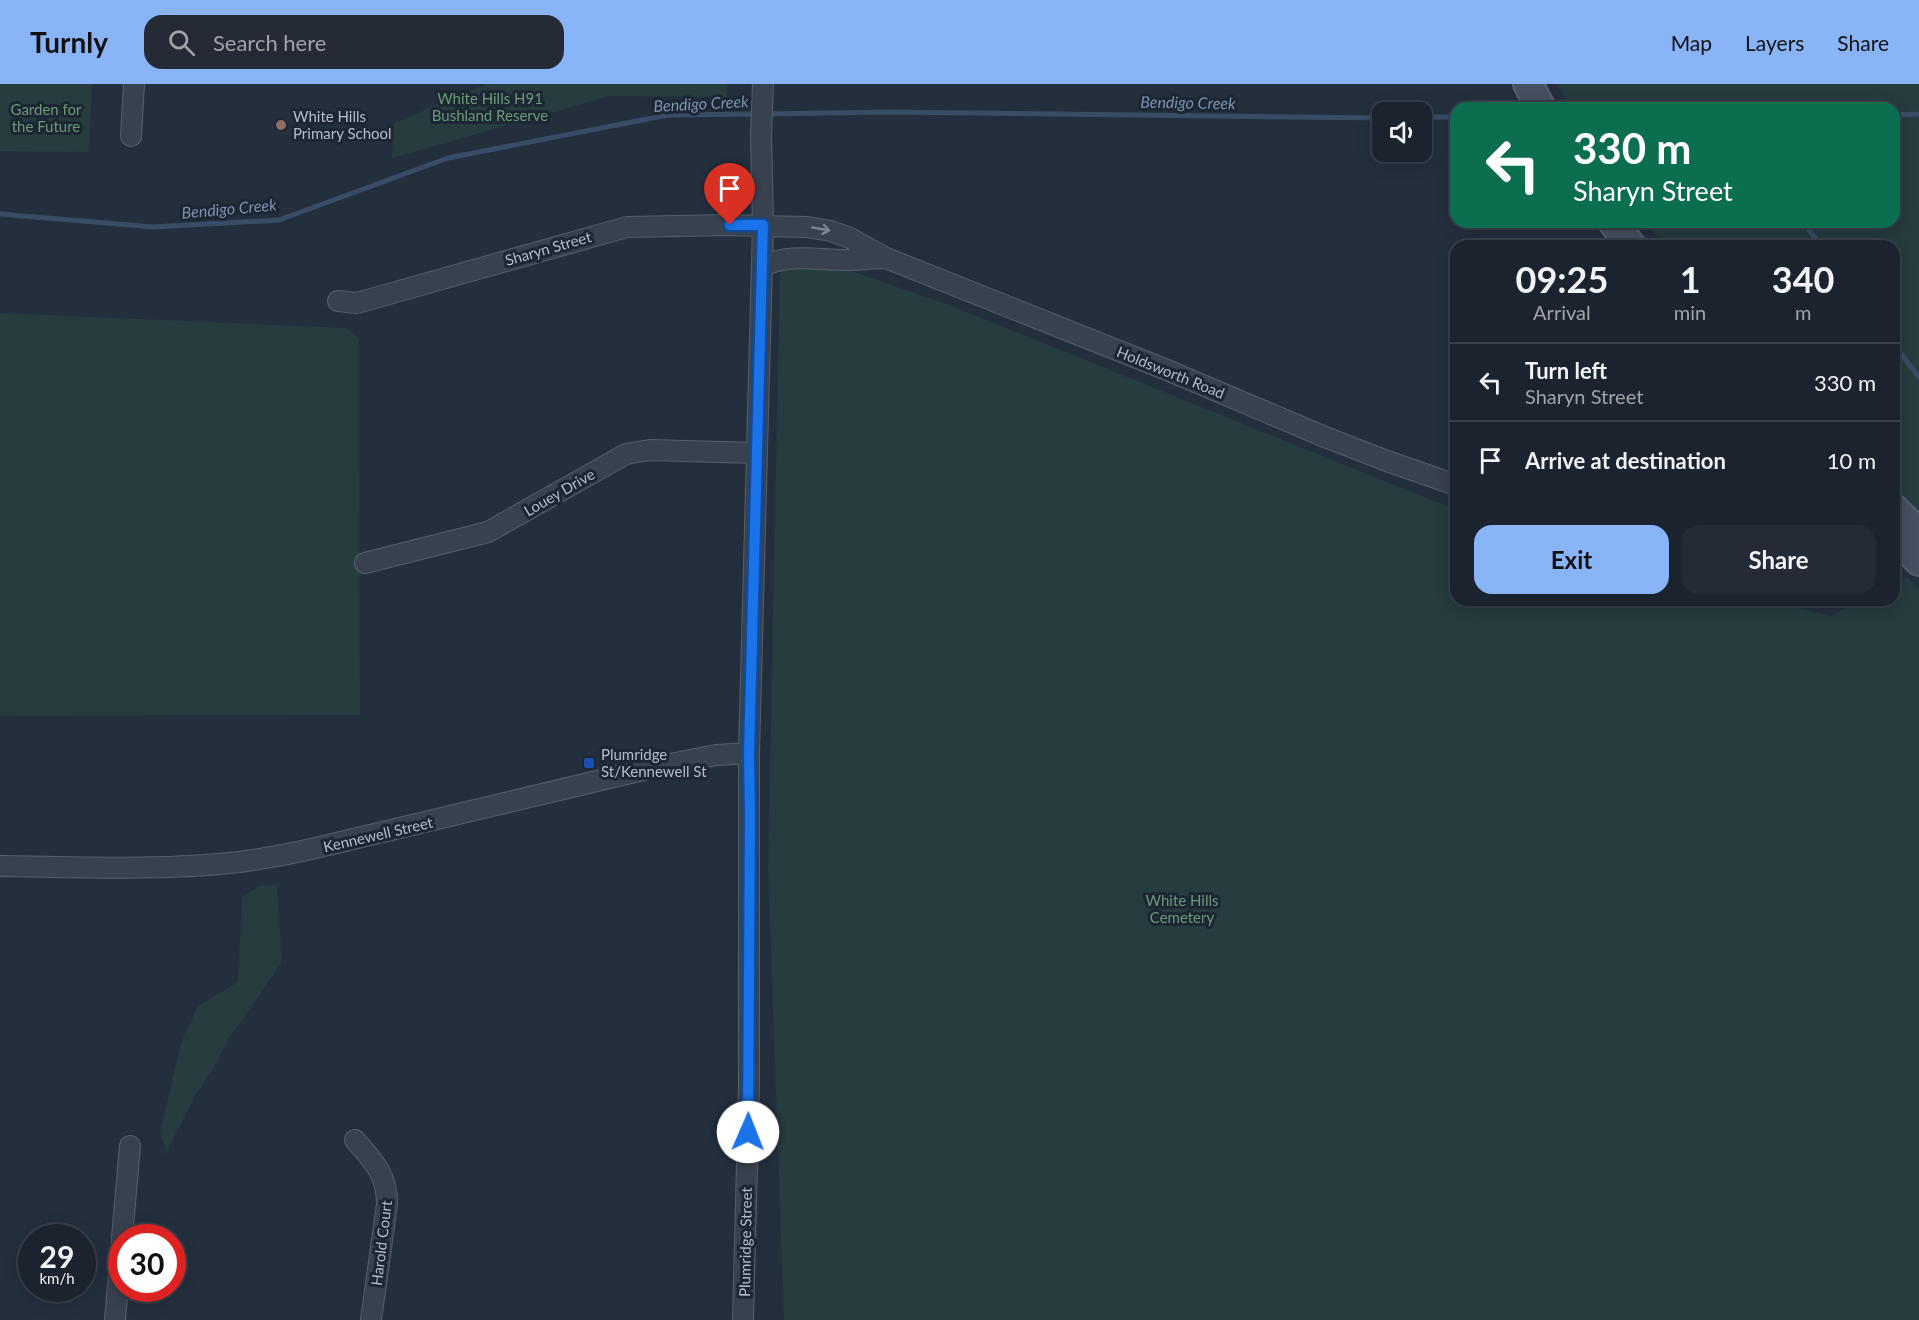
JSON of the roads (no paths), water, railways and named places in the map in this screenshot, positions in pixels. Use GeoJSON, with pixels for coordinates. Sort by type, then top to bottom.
{"type":"FeatureCollection","features":[{"type":"Feature","properties":{"kind":"main road"},"geometry":{"type":"LineString","coordinates":[[1528,84],[1538,102]]}},
{"type":"Feature","properties":{"kind":"main road"},"geometry":{"type":"LineString","coordinates":[[1900,524],[1909,546]]}},
{"type":"Feature","properties":{"kind":"street"},"geometry":{"type":"LineString","coordinates":[[131,136],[134,84]]}},
{"type":"Feature","properties":{"kind":"street","name":"Plumridge Street"},"geometry":{"type":"LineString","coordinates":[[743,1320],[749,1073],[749,753],[763,225],[761,134],[763,85]]}},
{"type":"Feature","properties":{"kind":"street","name":"Holdsworth Road"},"geometry":{"type":"LineString","coordinates":[[763,225],[807,227],[831,231],[850,238],[886,258],[1189,379],[1325,437],[1450,483]]}},
{"type":"Feature","properties":{"kind":"street","name":"Sharyn Street"},"geometry":{"type":"LineString","coordinates":[[338,301],[357,303],[617,228],[763,225]]}},
{"type":"Feature","properties":{"kind":"street","name":"Holdsworth Road"},"geometry":{"type":"LineString","coordinates":[[762,266],[788,257],[847,260],[886,258]]}},
{"type":"Feature","properties":{"kind":"street","name":"Louey Drive"},"geometry":{"type":"LineString","coordinates":[[365,563],[488,532],[626,454],[650,450],[756,453]]}},
{"type":"Feature","properties":{"kind":"street","name":"Kennewell Street"},"geometry":{"type":"LineString","coordinates":[[0,866],[207,865],[270,858],[671,764],[725,754],[749,753]]}},
{"type":"Feature","properties":{"kind":"street","name":"Harold Court"},"geometry":{"type":"LineString","coordinates":[[355,1140],[377,1166],[384,1178],[387,1190],[371,1320]]}},
{"type":"Feature","properties":{"kind":"street"},"geometry":{"type":"LineString","coordinates":[[123,1224],[130,1146]]}},
{"type":"Feature","properties":{"kind":"street"},"geometry":{"type":"LineString","coordinates":[[115,1320],[117,1302]]}},
{"type":"Feature","properties":{"kind":"waterway","name":"Bendigo Creek"},"geometry":{"type":"LineString","coordinates":[[767,114],[888,112],[1372,118]]}},
{"type":"Feature","properties":{"kind":"waterway","name":"Bendigo Creek"},"geometry":{"type":"LineString","coordinates":[[0,214],[153,227],[279,220],[448,158],[668,115],[757,114]]}},
{"type":"Feature","properties":{"kind":"waterway","name":"Bendigo Creek"},"geometry":{"type":"LineString","coordinates":[[1900,115],[1919,114]]}},
{"type":"Feature","properties":{"kind":"waterway","name":"Bendigo Creek"},"geometry":{"type":"LineString","coordinates":[[1432,117],[1450,117]]}},
{"type":"Feature","properties":{"kind":"waterway"},"geometry":{"type":"LineString","coordinates":[[1808,228],[1816,240]]}},
{"type":"Feature","properties":{"kind":"waterway"},"geometry":{"type":"LineString","coordinates":[[1900,353],[1919,377]]}},
{"type":"Feature","properties":{"kind":"place","name":"White Hills Primary School"},"geometry":{"type":"Point","coordinates":[281,125]}},
{"type":"Feature","properties":{"kind":"place","name":"Plumridge St/Kennewell St"},"geometry":{"type":"Point","coordinates":[589,763]}},
{"type":"Feature","properties":{"kind":"park label","name":"White Hills H91 Bushland Reserve"},"geometry":{"type":"Point","coordinates":[490,106]}},
{"type":"Feature","properties":{"kind":"park label","name":"Garden for the Future"},"geometry":{"type":"Point","coordinates":[46,118]}},
{"type":"Feature","properties":{"kind":"park label","name":"White Hills Cemetery"},"geometry":{"type":"Point","coordinates":[1182,908]}}]}
